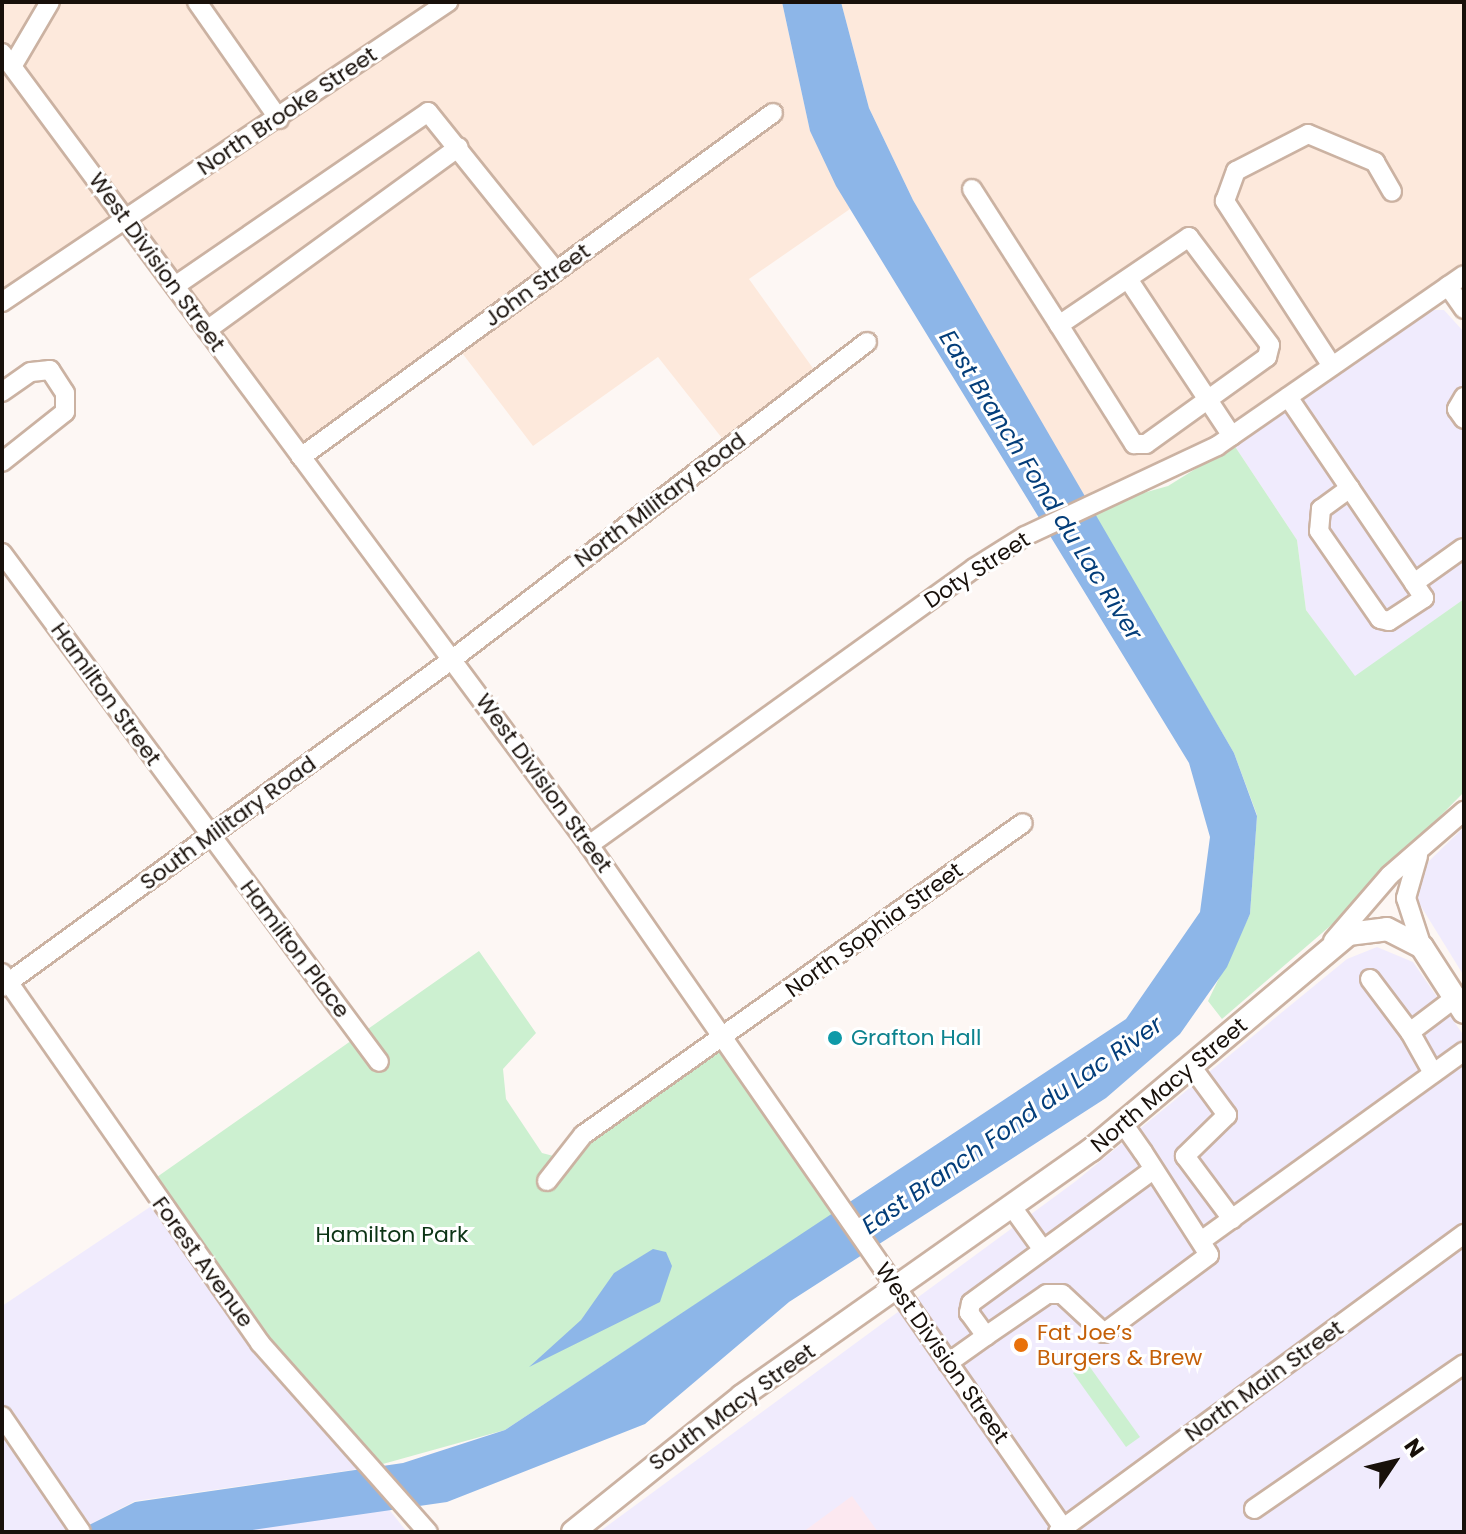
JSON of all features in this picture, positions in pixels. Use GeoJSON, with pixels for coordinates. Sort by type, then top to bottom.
{"type":"FeatureCollection","features":[{"type":"Feature","properties":{"kind":"main road"},"geometry":{"type":"LineString","coordinates":[[1328,947],[1373,927],[1422,947],[1462,1008]]}},
{"type":"Feature","properties":{"kind":"main road","name":"North Macy Street"},"geometry":{"type":"LineString","coordinates":[[897,1290],[1124,1125],[1328,947]]}},
{"type":"Feature","properties":{"kind":"main road","name":"South Macy Street"},"geometry":{"type":"LineString","coordinates":[[573,1532],[742,1396],[897,1290]]}},
{"type":"Feature","properties":{"kind":"street"},"geometry":{"type":"LineString","coordinates":[[8,59],[50,2]]}},
{"type":"Feature","properties":{"kind":"street"},"geometry":{"type":"LineString","coordinates":[[197,2],[279,119]]}},
{"type":"Feature","properties":{"kind":"street","name":"North Brooke Street"},"geometry":{"type":"LineString","coordinates":[[2,302],[124,218],[279,119],[448,2]]}},
{"type":"Feature","properties":{"kind":"street","name":"West Division Street"},"geometry":{"type":"LineString","coordinates":[[8,59],[301,457],[454,658],[726,1036],[1063,1531]]}},
{"type":"Feature","properties":{"kind":"street"},"geometry":{"type":"LineString","coordinates":[[175,286],[428,112],[556,271]]}},
{"type":"Feature","properties":{"kind":"street","name":"John Street"},"geometry":{"type":"LineString","coordinates":[[301,457],[773,113]]}},
{"type":"Feature","properties":{"kind":"street"},"geometry":{"type":"LineString","coordinates":[[1332,366],[1225,201],[1236,171],[1308,134],[1375,162],[1392,192]]}},
{"type":"Feature","properties":{"kind":"street"},"geometry":{"type":"LineString","coordinates":[[207,330],[459,147]]}},
{"type":"Feature","properties":{"kind":"street"},"geometry":{"type":"LineString","coordinates":[[972,189],[1134,444],[1146,444],[1267,357],[1270,345],[1189,237],[1059,325]]}},
{"type":"Feature","properties":{"kind":"street"},"geometry":{"type":"LineString","coordinates":[[1128,279],[1210,398],[1232,436]]}},
{"type":"Feature","properties":{"kind":"street"},"geometry":{"type":"LineString","coordinates":[[1456,280],[1464,309]]}},
{"type":"Feature","properties":{"kind":"street","name":"Doty Street"},"geometry":{"type":"LineString","coordinates":[[589,845],[1025,536],[1090,508],[1232,436],[1456,280]]}},
{"type":"Feature","properties":{"kind":"street","name":"North Military Road"},"geometry":{"type":"LineString","coordinates":[[454,658],[867,342]]}},
{"type":"Feature","properties":{"kind":"street"},"geometry":{"type":"LineString","coordinates":[[2,392],[31,372],[50,370],[65,393],[65,412],[2,462]]}},
{"type":"Feature","properties":{"kind":"street"},"geometry":{"type":"LineString","coordinates":[[1288,397],[1350,488],[1424,598],[1389,621],[1380,619],[1319,531],[1321,509],[1350,488]]}},
{"type":"Feature","properties":{"kind":"street"},"geometry":{"type":"LineString","coordinates":[[1414,583],[1463,548]]}},
{"type":"Feature","properties":{"kind":"street","name":"Hamilton Street"},"geometry":{"type":"LineString","coordinates":[[2,553],[211,836]]}},
{"type":"Feature","properties":{"kind":"street","name":"South Military Road"},"geometry":{"type":"LineString","coordinates":[[4,981],[211,836],[454,658]]}},
{"type":"Feature","properties":{"kind":"street","name":"North Macy Street"},"geometry":{"type":"LineString","coordinates":[[1328,947],[1390,875],[1418,855],[1464,811]]}},
{"type":"Feature","properties":{"kind":"street","name":"North Sophia Street"},"geometry":{"type":"LineString","coordinates":[[547,1181],[583,1135],[1023,823]]}},
{"type":"Feature","properties":{"kind":"street","name":"Hamilton Place"},"geometry":{"type":"LineString","coordinates":[[211,836],[379,1062]]}},
{"type":"Feature","properties":{"kind":"street"},"geometry":{"type":"LineString","coordinates":[[1418,855],[1406,898],[1422,947]]}},
{"type":"Feature","properties":{"kind":"street"},"geometry":{"type":"LineString","coordinates":[[1370,979],[1410,1032],[1433,1073]]}},
{"type":"Feature","properties":{"kind":"street","name":"Forest Avenue"},"geometry":{"type":"LineString","coordinates":[[4,981],[260,1343],[428,1532]]}},
{"type":"Feature","properties":{"kind":"street"},"geometry":{"type":"LineString","coordinates":[[1410,1032],[1462,1008]]}},
{"type":"Feature","properties":{"kind":"street"},"geometry":{"type":"LineString","coordinates":[[1201,1241],[1464,1051]]}},
{"type":"Feature","properties":{"kind":"street"},"geometry":{"type":"LineString","coordinates":[[1191,1066],[1227,1115],[1185,1156],[1232,1219]]}},
{"type":"Feature","properties":{"kind":"street"},"geometry":{"type":"LineString","coordinates":[[948,1363],[1047,1294],[1062,1294],[1104,1333],[1209,1255],[1124,1125]]}},
{"type":"Feature","properties":{"kind":"street"},"geometry":{"type":"LineString","coordinates":[[986,1336],[969,1313],[971,1303],[1153,1170]]}},
{"type":"Feature","properties":{"kind":"street"},"geometry":{"type":"LineString","coordinates":[[1012,1207],[1043,1250]]}},
{"type":"Feature","properties":{"kind":"street","name":"North Main Street"},"geometry":{"type":"LineString","coordinates":[[1063,1531],[1464,1234]]}},
{"type":"Feature","properties":{"kind":"street"},"geometry":{"type":"LineString","coordinates":[[1254,1509],[1464,1364]]}},
{"type":"Feature","properties":{"kind":"street"},"geometry":{"type":"LineString","coordinates":[[2,1416],[79,1528]]}},
{"type":"Feature","properties":{"kind":"shaded area"},"geometry":{"type":"Polygon","coordinates":[[[2,2],[782,2],[810,131],[850,209],[749,279],[820,378],[729,447],[658,357],[533,446],[456,345],[301,457],[124,218],[2,302],[2,2]]]}},
{"type":"Feature","properties":{"kind":"shaded area"},"geometry":{"type":"Polygon","coordinates":[[[841,2],[1464,2],[1464,309],[1448,286],[1217,446],[1090,508],[913,200],[869,108],[841,2]]]}},
{"type":"Feature","properties":{"kind":"shaded area"},"geometry":{"type":"Polygon","coordinates":[[[1433,310],[1444,310],[1464,332],[1464,599],[1355,677],[1306,610],[1297,540],[1234,445],[1433,310]]]}},
{"type":"Feature","properties":{"kind":"shaded area"},"geometry":{"type":"Polygon","coordinates":[[[1464,827],[1464,976],[1414,895],[1426,864],[1464,827]]]}},
{"type":"Feature","properties":{"kind":"shaded area"},"geometry":{"type":"Polygon","coordinates":[[[1377,947],[1413,962],[1464,1036],[1464,1532],[599,1532],[1076,1181],[1347,959],[1377,947]]]}},
{"type":"Feature","properties":{"kind":"shaded area"},"geometry":{"type":"Polygon","coordinates":[[[159,1201],[372,1467],[135,1501],[75,1532],[2,1532],[2,1306],[159,1201]]]}},
{"type":"Feature","properties":{"kind":"shaded area"},"geometry":{"type":"Polygon","coordinates":[[[852,1496],[878,1532],[803,1532],[852,1496]]]}},
{"type":"Feature","properties":{"kind":"shaded area"},"geometry":{"type":"Polygon","coordinates":[[[388,1508],[407,1532],[238,1532],[302,1518],[388,1508]]]}},
{"type":"Feature","properties":{"kind":"green space"},"geometry":{"type":"Polygon","coordinates":[[[1234,445],[1297,540],[1306,610],[1355,676],[1464,599],[1464,792],[1343,915],[1222,1019],[1208,1001],[1250,914],[1257,815],[1234,753],[1090,508],[1168,486],[1234,445]]]}},
{"type":"Feature","properties":{"kind":"green space","name":"Hamilton Park"},"geometry":{"type":"Polygon","coordinates":[[[479,951],[536,1033],[503,1069],[506,1099],[542,1153],[565,1159],[726,1036],[842,1208],[505,1430],[372,1467],[279,1366],[147,1184],[479,951]]]}},
{"type":"Feature","properties":{"kind":"green space"},"geometry":{"type":"Polygon","coordinates":[[[1087,1363],[1140,1437],[1126,1447],[1073,1373],[1087,1363]]]}},
{"type":"Feature","properties":{"kind":"water","name":"East Branch Fond du Lac River"},"geometry":{"type":"Polygon","coordinates":[[[782,2],[841,2],[869,108],[913,200],[1234,753],[1257,816],[1250,914],[1227,967],[1180,1034],[1106,1098],[789,1302],[645,1424],[447,1502],[238,1532],[75,1532],[135,1502],[403,1463],[505,1430],[1126,1019],[1200,912],[1210,837],[1189,763],[836,186],[810,131],[782,2]]]}},
{"type":"Feature","properties":{"kind":"water"},"geometry":{"type":"Polygon","coordinates":[[[653,1249],[666,1252],[672,1266],[660,1302],[529,1367],[581,1320],[614,1273],[653,1249]]]}},
{"type":"Feature","properties":{"kind":"place","name":"Grafton Hall"},"geometry":{"type":"Point","coordinates":[835,1038]}},
{"type":"Feature","properties":{"kind":"place","name":"Fat Joe’s Burgers & Brew"},"geometry":{"type":"Point","coordinates":[1021,1345]}}]}
